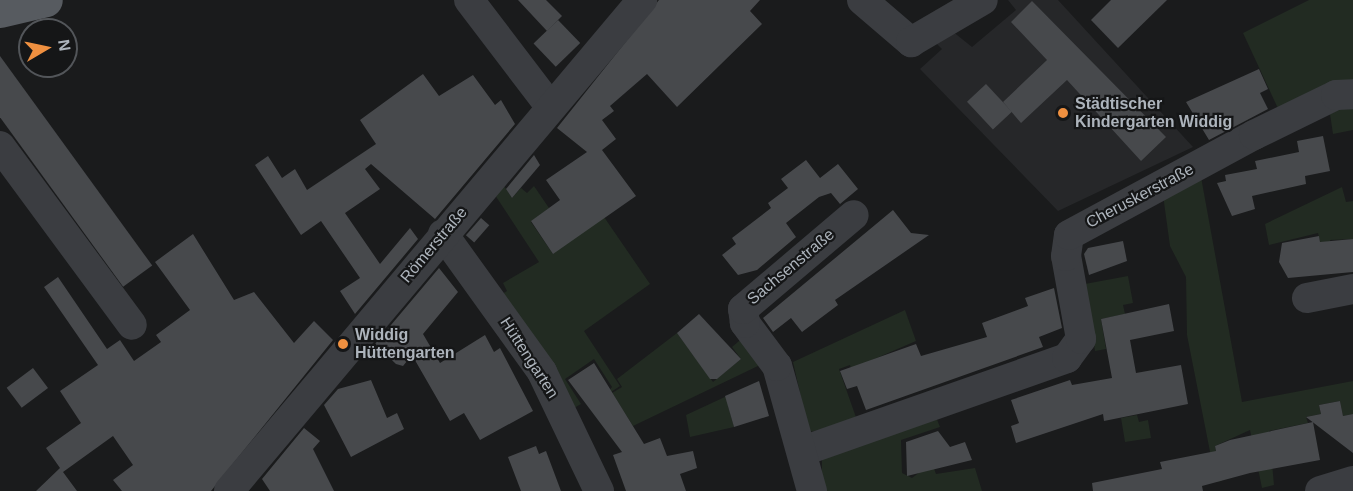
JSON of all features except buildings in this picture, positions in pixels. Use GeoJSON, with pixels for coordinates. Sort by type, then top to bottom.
{"type":"FeatureCollection","features":[{"type":"Feature","properties":{"kind":"main road"},"geometry":{"type":"LineString","coordinates":[[0,11],[46,0]]}},
{"type":"Feature","properties":{"kind":"street"},"geometry":{"type":"LineString","coordinates":[[469,0],[549,105]]}},
{"type":"Feature","properties":{"kind":"street","name":"Römerstraße"},"geometry":{"type":"LineString","coordinates":[[229,491],[549,105],[642,0]]}},
{"type":"Feature","properties":{"kind":"street"},"geometry":{"type":"LineString","coordinates":[[862,0],[911,42],[983,0]]}},
{"type":"Feature","properties":{"kind":"street","name":"Cheruskerstraße"},"geometry":{"type":"LineString","coordinates":[[803,451],[1068,358],[1081,339],[1066,256],[1069,235],[1254,135],[1336,95],[1353,94]]}},
{"type":"Feature","properties":{"kind":"street"},"geometry":{"type":"LineString","coordinates":[[0,146],[132,325]]}},
{"type":"Feature","properties":{"kind":"street","name":"Sachsenstraße"},"geometry":{"type":"LineString","coordinates":[[812,491],[803,451],[777,366],[745,323],[743,309],[854,215]]}},
{"type":"Feature","properties":{"kind":"street","name":"Hüttengarten"},"geometry":{"type":"LineString","coordinates":[[443,234],[542,372],[599,491]]}},
{"type":"Feature","properties":{"kind":"street"},"geometry":{"type":"LineString","coordinates":[[1307,298],[1353,289]]}},
{"type":"Feature","properties":{"kind":"street"},"geometry":{"type":"LineString","coordinates":[[1320,491],[1353,481]]}},
{"type":"Feature","properties":{"kind":"shaded area","name":"Städtischer Kindergarten Widdig"},"geometry":{"type":"Polygon","coordinates":[[[1008,0],[1058,0],[1193,147],[1058,211],[920,69],[942,49],[931,38],[947,27],[972,47],[1016,10],[1008,0]]]}},
{"type":"Feature","properties":{"kind":"shaded area"},"geometry":{"type":"Polygon","coordinates":[[[1309,0],[1353,0],[1353,81],[1281,115],[1243,33],[1309,0]]]}},
{"type":"Feature","properties":{"kind":"shaded area"},"geometry":{"type":"Polygon","coordinates":[[[1353,104],[1353,130],[1333,134],[1330,114],[1353,104]]]}},
{"type":"Feature","properties":{"kind":"shaded area"},"geometry":{"type":"Polygon","coordinates":[[[1201,177],[1242,402],[1353,381],[1353,414],[1343,416],[1340,401],[1319,405],[1321,414],[1306,417],[1308,423],[1269,431],[1274,485],[1262,488],[1250,430],[1215,446],[1222,481],[1216,482],[1187,335],[1186,277],[1170,246],[1163,195],[1201,177]]]}},
{"type":"Feature","properties":{"kind":"shaded area"},"geometry":{"type":"Polygon","coordinates":[[[502,183],[512,198],[521,188],[527,193],[534,186],[549,208],[531,222],[553,254],[589,195],[650,284],[584,331],[620,386],[605,396],[612,387],[594,359],[565,379],[581,404],[574,408],[497,297],[507,291],[503,283],[539,262],[493,192],[502,183]]]}},
{"type":"Feature","properties":{"kind":"shaded area"},"geometry":{"type":"Polygon","coordinates":[[[1342,187],[1346,202],[1353,201],[1353,239],[1330,240],[1333,256],[1324,258],[1318,233],[1269,245],[1265,224],[1342,187]]]}},
{"type":"Feature","properties":{"kind":"shaded area"},"geometry":{"type":"Polygon","coordinates":[[[1128,276],[1133,303],[1123,305],[1125,314],[1101,319],[1106,349],[1095,351],[1085,284],[1128,276]]]}},
{"type":"Feature","properties":{"kind":"shaded area"},"geometry":{"type":"Polygon","coordinates":[[[905,310],[916,341],[851,369],[850,365],[839,369],[858,423],[809,432],[793,362],[905,310]]]}},
{"type":"Feature","properties":{"kind":"shaded area"},"geometry":{"type":"Polygon","coordinates":[[[677,333],[713,382],[741,359],[732,347],[745,336],[760,365],[633,426],[612,393],[622,387],[617,379],[677,333]]]}},
{"type":"Feature","properties":{"kind":"shaded area"},"geometry":{"type":"Polygon","coordinates":[[[742,389],[746,401],[728,406],[734,427],[690,437],[686,415],[742,389]]]}},
{"type":"Feature","properties":{"kind":"shaded area"},"geometry":{"type":"Polygon","coordinates":[[[1137,415],[1139,422],[1148,420],[1151,438],[1125,442],[1121,418],[1137,415]]]}},
{"type":"Feature","properties":{"kind":"shaded area"},"geometry":{"type":"Polygon","coordinates":[[[936,417],[940,427],[901,440],[902,473],[912,478],[932,463],[936,474],[975,468],[982,491],[822,491],[822,457],[936,417]]]}},
{"type":"Feature","properties":{"kind":"place","name":"Städtischer Kindergarten Widdig"},"geometry":{"type":"Point","coordinates":[1063,113]}},
{"type":"Feature","properties":{"kind":"place","name":"Widdig Hüttengarten"},"geometry":{"type":"Point","coordinates":[343,344]}}]}
